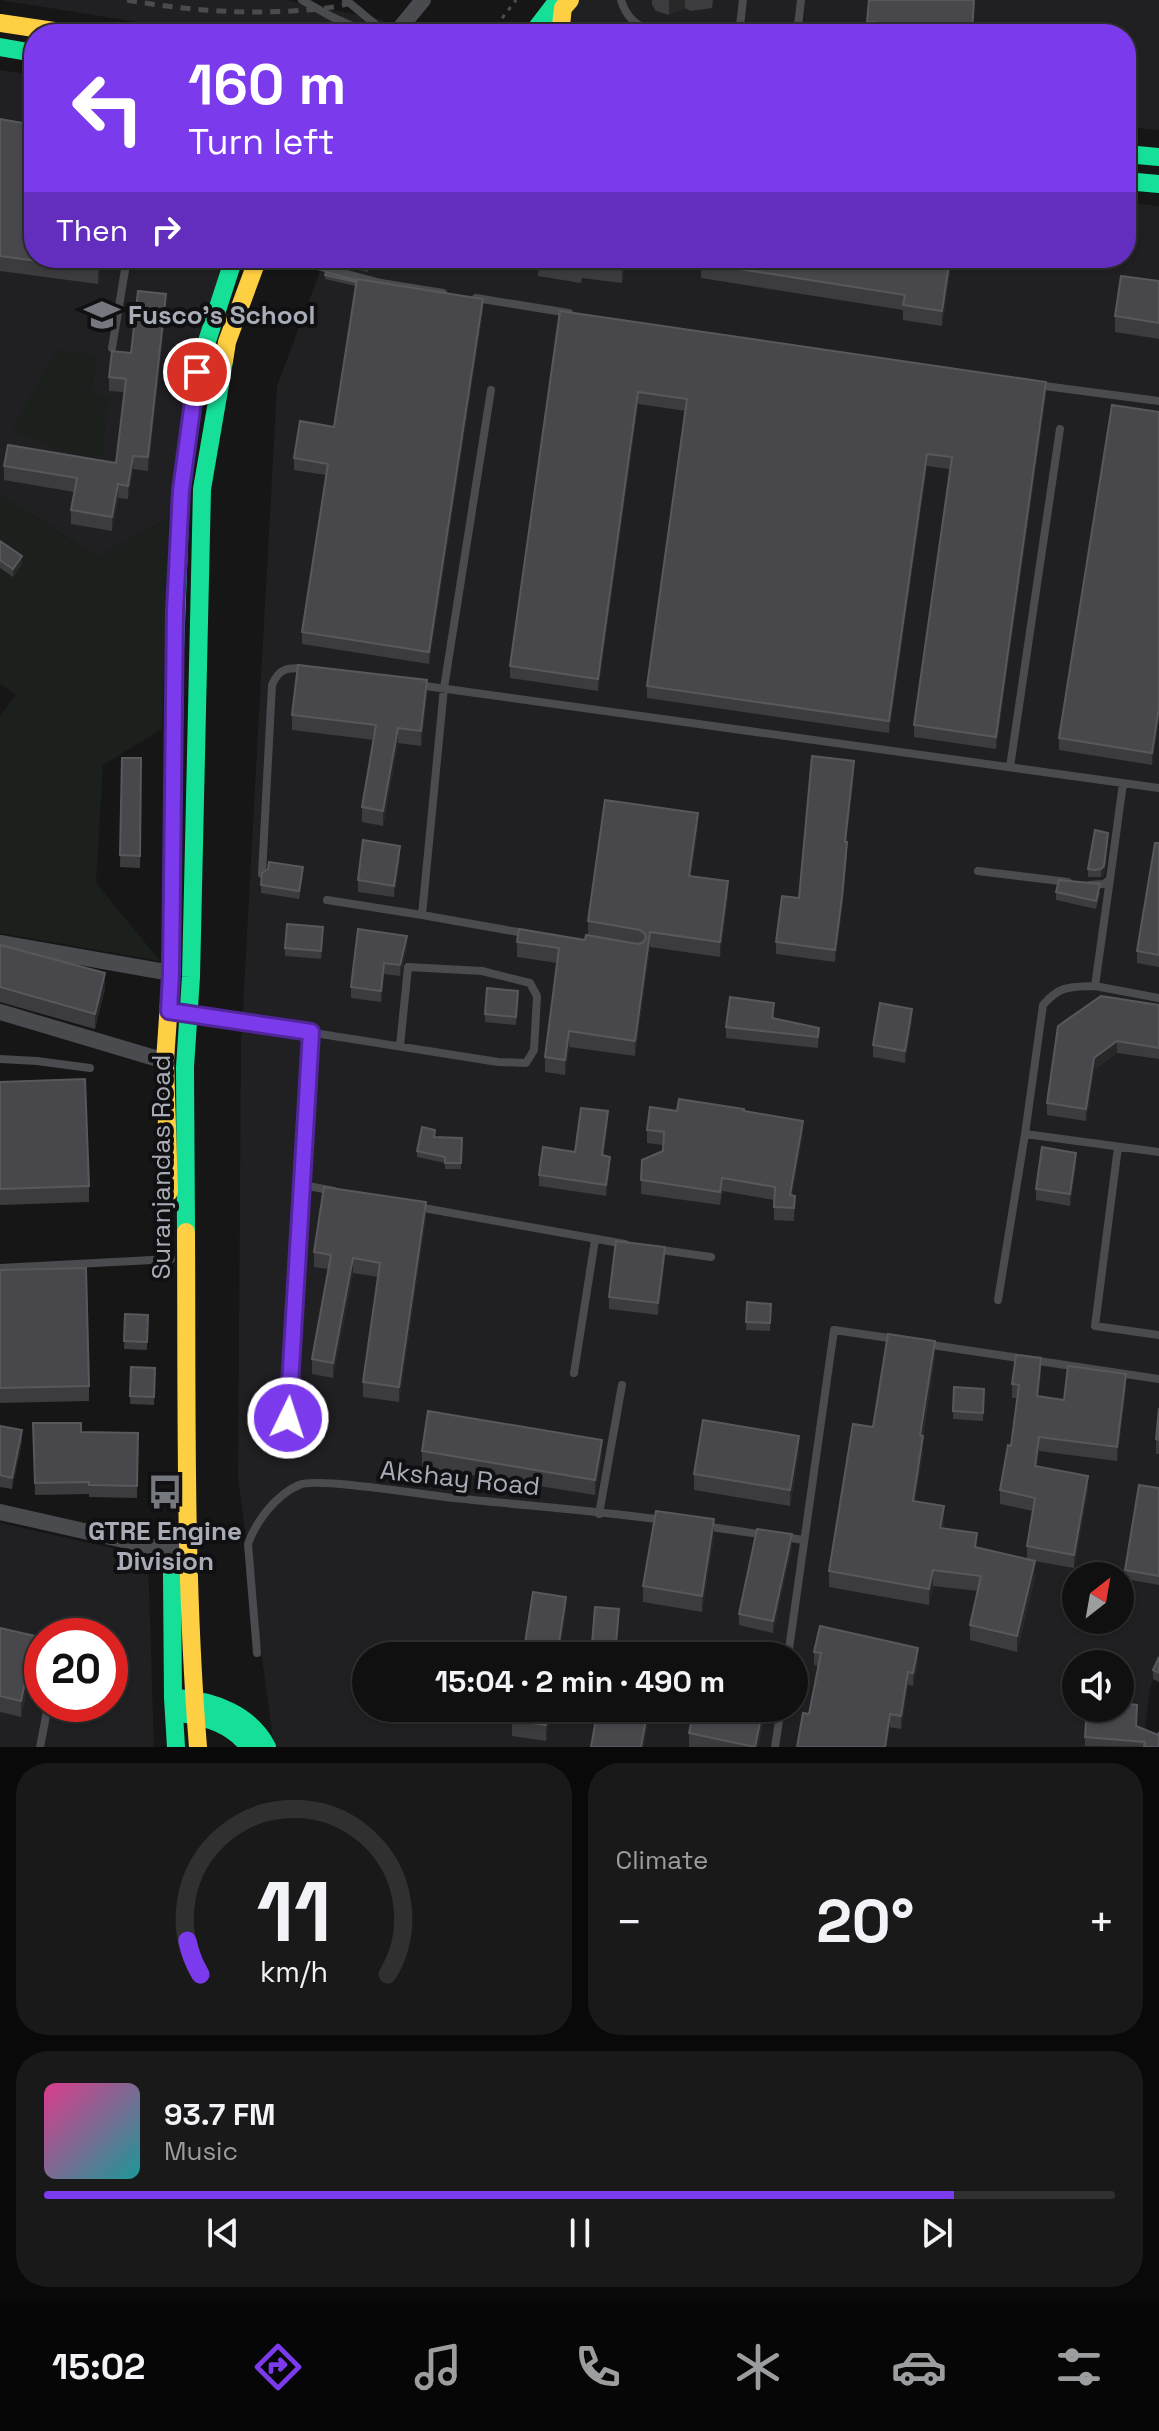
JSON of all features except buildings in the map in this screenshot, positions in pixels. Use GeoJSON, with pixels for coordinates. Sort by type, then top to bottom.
{"type":"FeatureCollection","features":[{"type":"Feature","properties":{"kind":"main road"},"geometry":{"type":"LineString","coordinates":[[540,24],[558,0]]}},
{"type":"Feature","properties":{"kind":"main road"},"geometry":{"type":"LineString","coordinates":[[561,24],[563,8],[570,0]]}},
{"type":"Feature","properties":{"kind":"main road"},"geometry":{"type":"LineString","coordinates":[[0,23],[24,27]]}},
{"type":"Feature","properties":{"kind":"main road"},"geometry":{"type":"LineString","coordinates":[[0,47],[24,51]]}},
{"type":"Feature","properties":{"kind":"main road"},"geometry":{"type":"LineString","coordinates":[[1136,155],[1159,157]]}},
{"type":"Feature","properties":{"kind":"main road"},"geometry":{"type":"LineString","coordinates":[[1136,182],[1159,184]]}},
{"type":"Feature","properties":{"kind":"main road","name":"Suranjandas Road"},"geometry":{"type":"LineString","coordinates":[[176,1747],[174,1706],[180,1552],[185,1067],[171,973],[175,611],[181,490],[197,372],[230,268]]}},
{"type":"Feature","properties":{"kind":"main road","name":"Suranjandas Road"},"geometry":{"type":"LineString","coordinates":[[198,1747],[180,1552],[165,1061],[191,963],[202,489],[227,342],[254,268]]}},
{"type":"Feature","properties":{"kind":"main road"},"geometry":{"type":"LineString","coordinates":[[174,1706],[218,1707],[257,1730],[267,1747]]}},
{"type":"Feature","properties":{"kind":"main road"},"geometry":{"type":"LineString","coordinates":[[194,1707],[246,1741],[249,1747]]}},
{"type":"Feature","properties":{"kind":"street"},"geometry":{"type":"LineString","coordinates":[[403,24],[423,0]]}},
{"type":"Feature","properties":{"kind":"street"},"geometry":{"type":"LineString","coordinates":[[0,943],[171,973]]}},
{"type":"Feature","properties":{"kind":"street"},"geometry":{"type":"LineString","coordinates":[[0,1012],[165,1061]]}},
{"type":"Feature","properties":{"kind":"street"},"geometry":{"type":"LineString","coordinates":[[0,1512],[180,1552]]}},
{"type":"Feature","properties":{"kind":"lane"},"geometry":{"type":"LineString","coordinates":[[302,0],[348,24]]}},
{"type":"Feature","properties":{"kind":"lane"},"geometry":{"type":"LineString","coordinates":[[346,0],[375,24]]}},
{"type":"Feature","properties":{"kind":"lane"},"geometry":{"type":"LineString","coordinates":[[621,0],[627,16],[637,24]]}},
{"type":"Feature","properties":{"kind":"lane"},"geometry":{"type":"LineString","coordinates":[[740,24],[743,0]]}},
{"type":"Feature","properties":{"kind":"lane"},"geometry":{"type":"LineString","coordinates":[[798,24],[801,0]]}},
{"type":"Feature","properties":{"kind":"lane"},"geometry":{"type":"LineString","coordinates":[[112,348],[125,268]]}},
{"type":"Feature","properties":{"kind":"lane"},"geometry":{"type":"LineString","coordinates":[[325,268],[381,283],[458,295]]}},
{"type":"Feature","properties":{"kind":"lane"},"geometry":{"type":"LineString","coordinates":[[473,298],[581,315]]}},
{"type":"Feature","properties":{"kind":"lane"},"geometry":{"type":"LineString","coordinates":[[1025,384],[1159,401]]}},
{"type":"Feature","properties":{"kind":"lane"},"geometry":{"type":"LineString","coordinates":[[422,915],[444,688],[491,390]]}},
{"type":"Feature","properties":{"kind":"lane"},"geometry":{"type":"LineString","coordinates":[[1010,767],[1060,429]]}},
{"type":"Feature","properties":{"kind":"lane"},"geometry":{"type":"LineString","coordinates":[[262,874],[272,685],[282,670],[309,670]]}},
{"type":"Feature","properties":{"kind":"lane"},"geometry":{"type":"LineString","coordinates":[[414,684],[1159,788]]}},
{"type":"Feature","properties":{"kind":"lane"},"geometry":{"type":"LineString","coordinates":[[1095,986],[1123,783]]}},
{"type":"Feature","properties":{"kind":"lane"},"geometry":{"type":"LineString","coordinates":[[978,871],[1095,885],[1104,884],[1110,879]]}},
{"type":"Feature","properties":{"kind":"lane"},"geometry":{"type":"LineString","coordinates":[[327,900],[546,936]]}},
{"type":"Feature","properties":{"kind":"lane"},"geometry":{"type":"LineString","coordinates":[[178,1012],[498,1062],[526,1063],[534,1050],[537,996],[530,983],[482,971],[408,967],[400,1046]]}},
{"type":"Feature","properties":{"kind":"lane"},"geometry":{"type":"LineString","coordinates":[[998,1300],[1043,1005],[1064,987],[1095,986],[1159,998]]}},
{"type":"Feature","properties":{"kind":"lane"},"geometry":{"type":"LineString","coordinates":[[288,1418],[311,1032]]}},
{"type":"Feature","properties":{"kind":"lane"},"geometry":{"type":"LineString","coordinates":[[0,1059],[90,1068]]}},
{"type":"Feature","properties":{"kind":"lane"},"geometry":{"type":"LineString","coordinates":[[1025,1134],[1159,1152]]}},
{"type":"Feature","properties":{"kind":"lane"},"geometry":{"type":"LineString","coordinates":[[1118,1147],[1095,1326],[1159,1335]]}},
{"type":"Feature","properties":{"kind":"lane"},"geometry":{"type":"LineString","coordinates":[[303,1185],[349,1194]]}},
{"type":"Feature","properties":{"kind":"lane"},"geometry":{"type":"LineString","coordinates":[[411,1205],[595,1240],[711,1257]]}},
{"type":"Feature","properties":{"kind":"lane"},"geometry":{"type":"LineString","coordinates":[[574,1373],[595,1240]]}},
{"type":"Feature","properties":{"kind":"lane"},"geometry":{"type":"LineString","coordinates":[[0,1268],[171,1259]]}},
{"type":"Feature","properties":{"kind":"lane"},"geometry":{"type":"LineString","coordinates":[[790,1642],[834,1330],[1159,1379]]}},
{"type":"Feature","properties":{"kind":"lane"},"geometry":{"type":"LineString","coordinates":[[599,1514],[622,1385]]}},
{"type":"Feature","properties":{"kind":"lane","name":"Akshay Road"},"geometry":{"type":"LineString","coordinates":[[257,1653],[248,1544],[263,1517],[301,1484],[385,1489],[666,1521]]}},
{"type":"Feature","properties":{"kind":"lane"},"geometry":{"type":"LineString","coordinates":[[697,1525],[804,1540]]}},
{"type":"Feature","properties":{"kind":"lane"},"geometry":{"type":"LineString","coordinates":[[40,1747],[45,1722]]}},
{"type":"Feature","properties":{"kind":"lane"},"geometry":{"type":"LineString","coordinates":[[775,1747],[779,1722]]}},
{"type":"Feature","properties":{"kind":"path"},"geometry":{"type":"LineString","coordinates":[[498,24],[516,0]]}},
{"type":"Feature","properties":{"kind":"shaded area"},"geometry":{"type":"Polygon","coordinates":[[[0,0],[285,0],[384,20],[382,24],[150,24],[0,0]]]}},
{"type":"Feature","properties":{"kind":"shaded area"},"geometry":{"type":"Polygon","coordinates":[[[575,0],[1159,0],[1159,130],[1136,128],[1136,24],[571,24],[575,0]]]}},
{"type":"Feature","properties":{"kind":"shaded area","name":"Fusco's School"},"geometry":{"type":"Polygon","coordinates":[[[0,70],[24,74],[24,268],[220,268],[169,518],[97,557],[0,494],[0,70]]]}},
{"type":"Feature","properties":{"kind":"shaded area"},"geometry":{"type":"Polygon","coordinates":[[[1136,203],[1159,206],[1159,1665],[1150,1688],[1143,1747],[274,1747],[238,1478],[241,1044],[277,386],[321,268],[1136,268],[1136,203]]]}},
{"type":"Feature","properties":{"kind":"shaded area"},"geometry":{"type":"Polygon","coordinates":[[[56,350],[98,355],[91,394],[109,398],[101,466],[11,430],[56,350]]]}},
{"type":"Feature","properties":{"kind":"shaded area"},"geometry":{"type":"Polygon","coordinates":[[[0,494],[97,557],[169,518],[162,729],[103,765],[96,883],[160,961],[0,933],[0,716],[16,695],[0,684],[0,494]]]}},
{"type":"Feature","properties":{"kind":"shaded area"},"geometry":{"type":"Polygon","coordinates":[[[0,1523],[148,1556],[154,1747],[0,1747],[0,1523]]]}},
{"type":"Feature","properties":{"kind":"railway"},"geometry":{"type":"LineString","coordinates":[[127,0],[189,9],[250,12],[318,9],[359,0]]}},
{"type":"Feature","properties":{"kind":"traffic: fast"},"geometry":{"type":"LineString","coordinates":[[540,24],[558,0]]}},
{"type":"Feature","properties":{"kind":"traffic: fast"},"geometry":{"type":"LineString","coordinates":[[0,47],[24,51]]}},
{"type":"Feature","properties":{"kind":"traffic: fast"},"geometry":{"type":"LineString","coordinates":[[1136,155],[1159,157]]}},
{"type":"Feature","properties":{"kind":"traffic: fast"},"geometry":{"type":"LineString","coordinates":[[1136,182],[1159,184]]}},
{"type":"Feature","properties":{"kind":"traffic: fast"},"geometry":{"type":"LineString","coordinates":[[175,650],[181,490],[197,372],[231,268]]}},
{"type":"Feature","properties":{"kind":"traffic: fast"},"geometry":{"type":"LineString","coordinates":[[186,1232],[185,1067],[191,977],[202,489],[224,361]]}},
{"type":"Feature","properties":{"kind":"traffic: fast"},"geometry":{"type":"LineString","coordinates":[[172,1575],[176,1747]]}},
{"type":"Feature","properties":{"kind":"traffic: fast"},"geometry":{"type":"LineString","coordinates":[[178,1698],[205,1702],[230,1711],[251,1726],[267,1747]]}},
{"type":"Feature","properties":{"kind":"traffic: fast"},"geometry":{"type":"LineString","coordinates":[[181,1713],[219,1723],[243,1739],[249,1747]]}},
{"type":"Feature","properties":{"kind":"traffic: slow"},"geometry":{"type":"LineString","coordinates":[[561,24],[563,8],[570,0]]}},
{"type":"Feature","properties":{"kind":"traffic: slow"},"geometry":{"type":"LineString","coordinates":[[0,23],[24,27]]}},
{"type":"Feature","properties":{"kind":"traffic: slow"},"geometry":{"type":"LineString","coordinates":[[224,361],[227,342],[254,268]]}},
{"type":"Feature","properties":{"kind":"traffic: slow"},"geometry":{"type":"LineString","coordinates":[[169,1192],[165,1061],[171,973],[175,650]]}},
{"type":"Feature","properties":{"kind":"traffic: slow"},"geometry":{"type":"LineString","coordinates":[[186,1232],[188,1554],[198,1747]]}},
{"type":"Feature","properties":{"kind":"place","name":"Fusco's School"},"geometry":{"type":"Point","coordinates":[102,315]}},
{"type":"Feature","properties":{"kind":"place","name":"GTRE Engine Division"},"geometry":{"type":"Point","coordinates":[165,1492]}},
{"type":"Feature","properties":{"kind":"route"},"geometry":{"type":"LineString","coordinates":[[197,372],[181,490],[175,611],[169,1011],[311,1032],[288,1418]]}}]}
